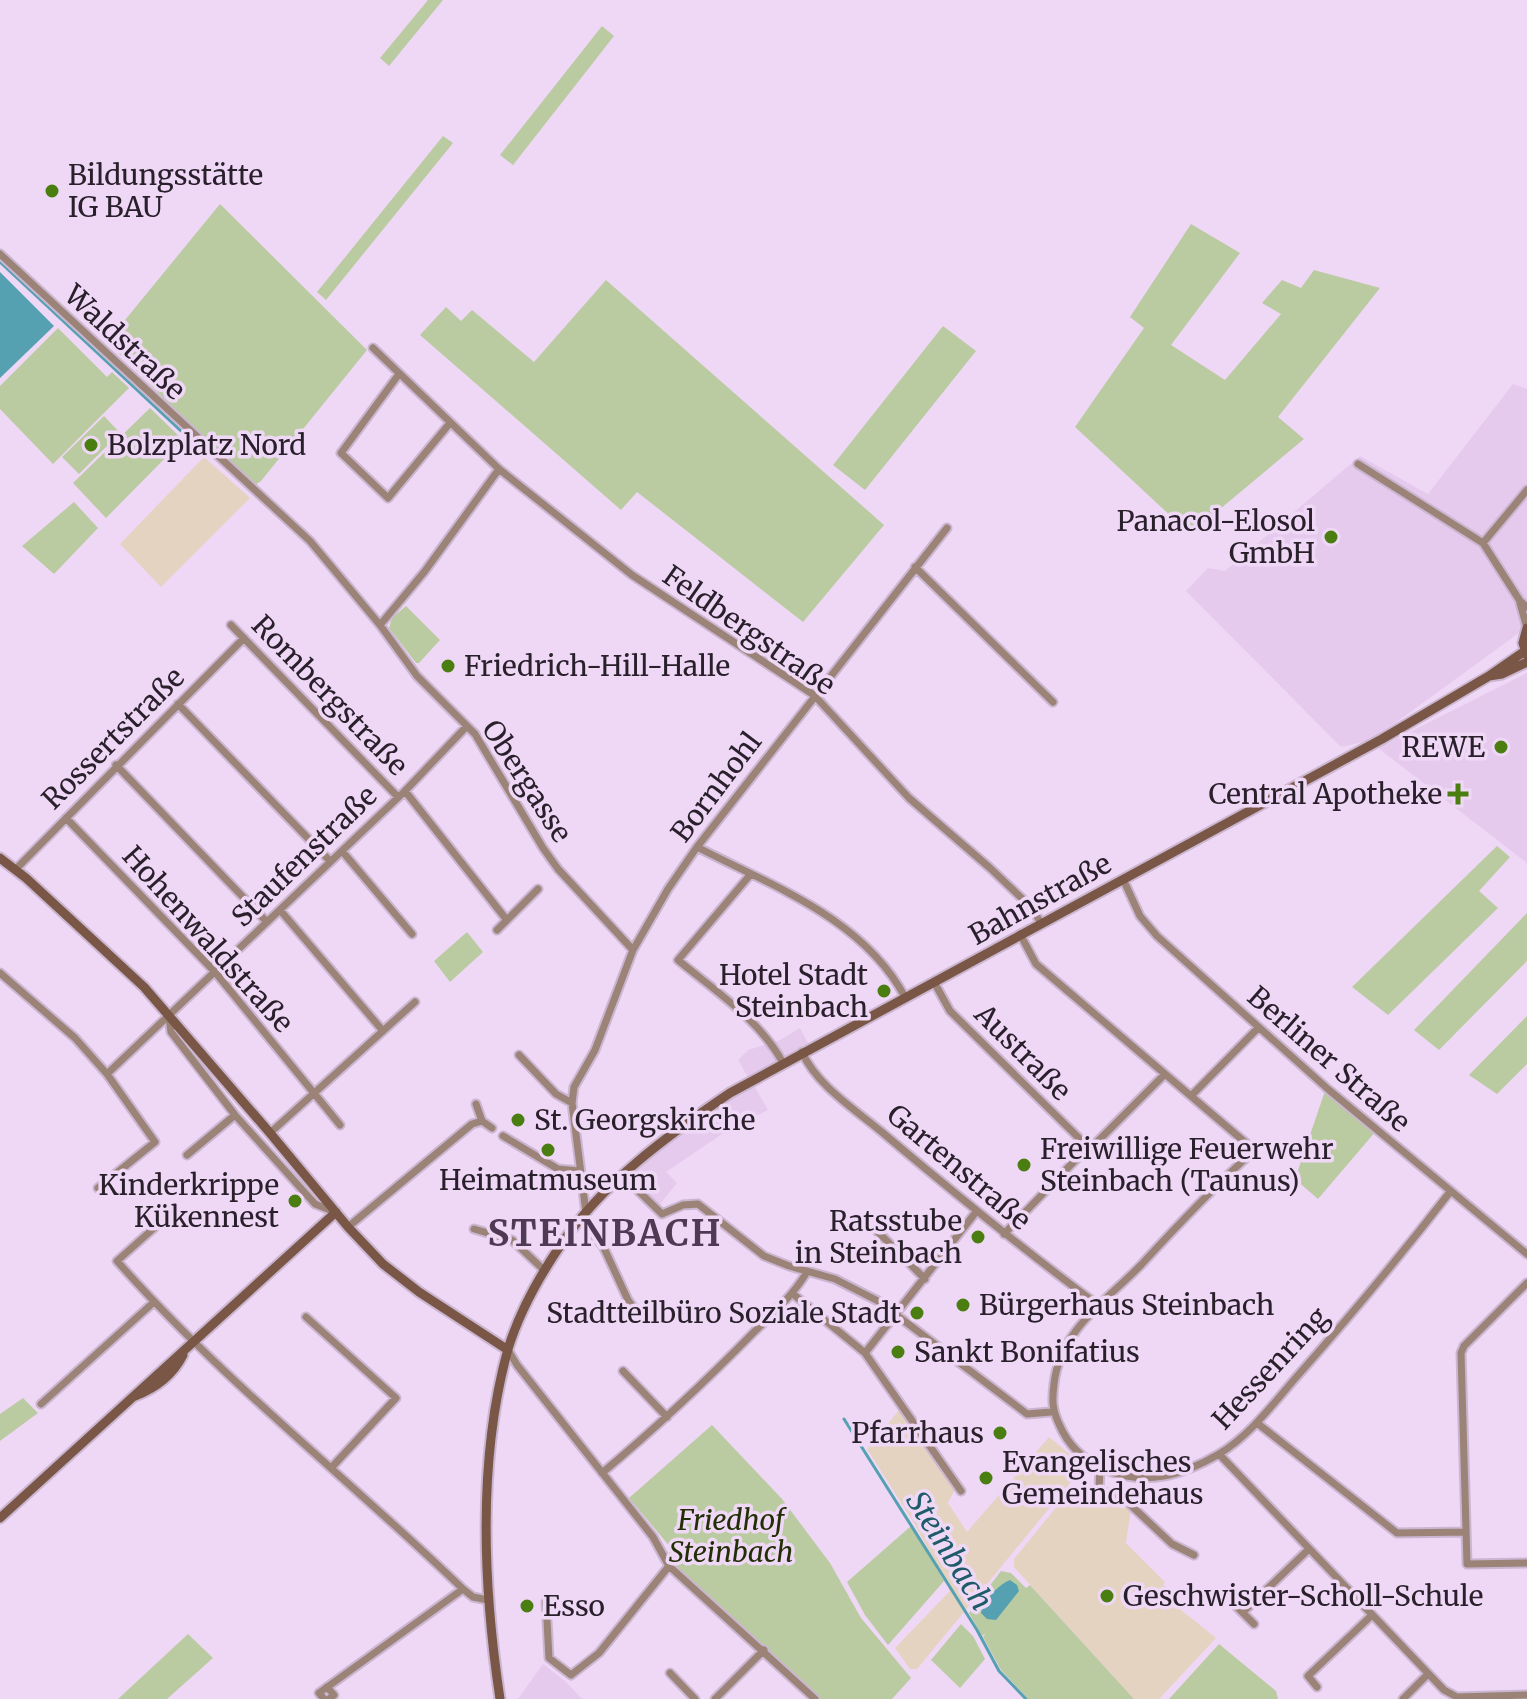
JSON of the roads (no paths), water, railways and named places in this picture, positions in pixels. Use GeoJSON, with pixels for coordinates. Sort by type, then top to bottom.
{"type":"FeatureCollection","features":[{"type":"Feature","properties":{"kind":"main road"},"geometry":{"type":"LineString","coordinates":[[1526,653],[1523,643],[1527,628]]}},
{"type":"Feature","properties":{"kind":"main road","name":"Bahnstraße"},"geometry":{"type":"LineString","coordinates":[[500,1699],[488,1600],[489,1466],[508,1350],[524,1310],[545,1271],[583,1217],[623,1176],[708,1108],[783,1063],[1369,746],[1526,653]]}},
{"type":"Feature","properties":{"kind":"main road","name":"Bahnstraße"},"geometry":{"type":"LineString","coordinates":[[1489,676],[1502,674],[1527,662]]}},
{"type":"Feature","properties":{"kind":"main road"},"geometry":{"type":"LineString","coordinates":[[0,858],[16,869],[144,987],[383,1264],[419,1292],[508,1350]]}},
{"type":"Feature","properties":{"kind":"main road"},"geometry":{"type":"LineString","coordinates":[[0,1518],[336,1212]]}},
{"type":"Feature","properties":{"kind":"street","name":"Waldstraße"},"geometry":{"type":"LineString","coordinates":[[0,254],[256,494]]}},
{"type":"Feature","properties":{"kind":"street","name":"Feldbergstraße"},"geometry":{"type":"LineString","coordinates":[[373,348],[499,469],[640,580],[814,695],[909,798],[1001,878],[1031,907],[1041,923]]}},
{"type":"Feature","properties":{"kind":"street"},"geometry":{"type":"LineString","coordinates":[[399,374],[341,453],[388,498],[450,423]]}},
{"type":"Feature","properties":{"kind":"street"},"geometry":{"type":"LineString","coordinates":[[1358,464],[1483,543],[1527,607]]}},
{"type":"Feature","properties":{"kind":"street"},"geometry":{"type":"LineString","coordinates":[[380,625],[425,571],[499,469]]}},
{"type":"Feature","properties":{"kind":"street"},"geometry":{"type":"LineString","coordinates":[[1483,543],[1527,490]]}},
{"type":"Feature","properties":{"kind":"street","name":"Obergasse"},"geometry":{"type":"LineString","coordinates":[[256,494],[310,541],[380,625],[417,676],[467,726],[482,745],[558,869],[633,950]]}},
{"type":"Feature","properties":{"kind":"street","name":"Bornhohl"},"geometry":{"type":"LineString","coordinates":[[583,1217],[572,1103],[574,1087],[595,1050],[633,950],[668,889],[697,847],[947,528]]}},
{"type":"Feature","properties":{"kind":"street"},"geometry":{"type":"LineString","coordinates":[[915,567],[1053,702]]}},
{"type":"Feature","properties":{"kind":"street"},"geometry":{"type":"LineString","coordinates":[[1520,601],[1527,628]]}},
{"type":"Feature","properties":{"kind":"street","name":"Rombergstraße"},"geometry":{"type":"LineString","coordinates":[[231,625],[401,794],[506,919]]}},
{"type":"Feature","properties":{"kind":"street","name":"Rossertstraße"},"geometry":{"type":"LineString","coordinates":[[16,869],[244,638]]}},
{"type":"Feature","properties":{"kind":"street"},"geometry":{"type":"LineString","coordinates":[[178,704],[330,861]]}},
{"type":"Feature","properties":{"kind":"street","name":"Staufenstraße"},"geometry":{"type":"LineString","coordinates":[[107,1074],[401,794],[467,726]]}},
{"type":"Feature","properties":{"kind":"street"},"geometry":{"type":"LineString","coordinates":[[116,765],[267,922]]}},
{"type":"Feature","properties":{"kind":"street","name":"Hohenwaldstraße"},"geometry":{"type":"LineString","coordinates":[[66,818],[215,972],[340,1125]]}},
{"type":"Feature","properties":{"kind":"street"},"geometry":{"type":"LineString","coordinates":[[697,847],[828,915],[893,975],[905,997]]}},
{"type":"Feature","properties":{"kind":"street"},"geometry":{"type":"LineString","coordinates":[[342,851],[412,934]]}},
{"type":"Feature","properties":{"kind":"street"},"geometry":{"type":"LineString","coordinates":[[750,875],[678,960],[758,1028],[776,1049],[783,1063]]}},
{"type":"Feature","properties":{"kind":"street","name":"Berliner Straße"},"geometry":{"type":"LineString","coordinates":[[1123,879],[1140,916],[1157,936],[1258,1028],[1527,1254]]}},
{"type":"Feature","properties":{"kind":"street"},"geometry":{"type":"LineString","coordinates":[[497,930],[538,889]]}},
{"type":"Feature","properties":{"kind":"street"},"geometry":{"type":"LineString","coordinates":[[280,910],[383,1031]]}},
{"type":"Feature","properties":{"kind":"street"},"geometry":{"type":"LineString","coordinates":[[623,1176],[662,1214],[683,1205],[698,1204],[764,1256],[862,1291],[898,1314],[1027,1414],[1051,1412],[1061,1354],[1074,1332],[1209,1192],[1247,1157],[1250,1150],[1192,1095],[1036,964],[1020,934]]}},
{"type":"Feature","properties":{"kind":"street"},"geometry":{"type":"LineString","coordinates":[[0,973],[69,1033],[107,1074],[155,1142],[98,1188]]}},
{"type":"Feature","properties":{"kind":"street","name":"Austraße"},"geometry":{"type":"LineString","coordinates":[[934,982],[950,1011],[1088,1147]]}},
{"type":"Feature","properties":{"kind":"street"},"geometry":{"type":"LineString","coordinates":[[270,1133],[415,1002]]}},
{"type":"Feature","properties":{"kind":"street"},"geometry":{"type":"LineString","coordinates":[[169,1016],[171,1032],[235,1115],[315,1204],[336,1212]]}},
{"type":"Feature","properties":{"kind":"street"},"geometry":{"type":"LineString","coordinates":[[1192,1095],[1258,1028]]}},
{"type":"Feature","properties":{"kind":"street","name":"Gartenstraße"},"geometry":{"type":"LineString","coordinates":[[802,1052],[814,1074],[976,1212],[1098,1305]]}},
{"type":"Feature","properties":{"kind":"street"},"geometry":{"type":"LineString","coordinates":[[519,1055],[556,1094],[572,1103]]}},
{"type":"Feature","properties":{"kind":"street"},"geometry":{"type":"LineString","coordinates":[[1004,1234],[1088,1147],[1094,1145],[1165,1074]]}},
{"type":"Feature","properties":{"kind":"street"},"geometry":{"type":"LineString","coordinates":[[476,1104],[482,1121],[492,1128]]}},
{"type":"Feature","properties":{"kind":"street"},"geometry":{"type":"LineString","coordinates":[[187,1155],[235,1115]]}},
{"type":"Feature","properties":{"kind":"street"},"geometry":{"type":"LineString","coordinates":[[348,1227],[472,1124],[482,1121]]}},
{"type":"Feature","properties":{"kind":"street"},"geometry":{"type":"LineString","coordinates":[[503,1136],[558,1169],[579,1171]]}},
{"type":"Feature","properties":{"kind":"street","name":"Hessenring"},"geometry":{"type":"LineString","coordinates":[[1051,1412],[1076,1452],[1100,1467],[1130,1477],[1157,1478],[1179,1474],[1219,1454],[1257,1423],[1450,1192]]}},
{"type":"Feature","properties":{"kind":"street"},"geometry":{"type":"LineString","coordinates":[[172,1212],[117,1261],[190,1344],[332,1467],[463,1589],[473,1597],[488,1600]]}},
{"type":"Feature","properties":{"kind":"street"},"geometry":{"type":"LineString","coordinates":[[865,1353],[976,1212]]}},
{"type":"Feature","properties":{"kind":"street"},"geometry":{"type":"LineString","coordinates":[[583,1217],[603,1246],[628,1300],[639,1315]]}},
{"type":"Feature","properties":{"kind":"street"},"geometry":{"type":"LineString","coordinates":[[474,1229],[512,1240],[545,1271]]}},
{"type":"Feature","properties":{"kind":"street"},"geometry":{"type":"LineString","coordinates":[[876,1230],[925,1279]]}},
{"type":"Feature","properties":{"kind":"street"},"geometry":{"type":"LineString","coordinates":[[602,1473],[667,1417],[793,1294],[807,1272]]}},
{"type":"Feature","properties":{"kind":"street"},"geometry":{"type":"LineString","coordinates":[[1527,1283],[1464,1346],[1461,1353],[1467,1564],[1527,1563]]}},
{"type":"Feature","properties":{"kind":"street"},"geometry":{"type":"LineString","coordinates":[[793,1294],[865,1353],[961,1491]]}},
{"type":"Feature","properties":{"kind":"street"},"geometry":{"type":"LineString","coordinates":[[41,1404],[154,1302]]}},
{"type":"Feature","properties":{"kind":"street"},"geometry":{"type":"LineString","coordinates":[[306,1317],[396,1398],[332,1467]]}},
{"type":"Feature","properties":{"kind":"street"},"geometry":{"type":"LineString","coordinates":[[508,1350],[653,1537],[669,1566],[815,1699]]}},
{"type":"Feature","properties":{"kind":"street"},"geometry":{"type":"LineString","coordinates":[[623,1371],[667,1417]]}},
{"type":"Feature","properties":{"kind":"street"},"geometry":{"type":"LineString","coordinates":[[1257,1423],[1397,1533],[1466,1532]]}},
{"type":"Feature","properties":{"kind":"street"},"geometry":{"type":"LineString","coordinates":[[1219,1454],[1444,1690],[1457,1697],[1527,1695]]}},
{"type":"Feature","properties":{"kind":"street"},"geometry":{"type":"LineString","coordinates":[[1100,1467],[1099,1491],[1121,1496],[1172,1544],[1194,1555]]}},
{"type":"Feature","properties":{"kind":"street"},"geometry":{"type":"LineString","coordinates":[[1121,1496],[1130,1477]]}},
{"type":"Feature","properties":{"kind":"street"},"geometry":{"type":"LineString","coordinates":[[1243,1612],[1309,1549]]}},
{"type":"Feature","properties":{"kind":"street"},"geometry":{"type":"LineString","coordinates":[[571,1675],[599,1653],[669,1566]]}},
{"type":"Feature","properties":{"kind":"street"},"geometry":{"type":"LineString","coordinates":[[326,1699],[319,1693],[463,1589]]}},
{"type":"Feature","properties":{"kind":"street"},"geometry":{"type":"LineString","coordinates":[[546,1602],[549,1658],[571,1675],[576,1686]]}},
{"type":"Feature","properties":{"kind":"street"},"geometry":{"type":"LineString","coordinates":[[1235,1605],[1254,1624]]}},
{"type":"Feature","properties":{"kind":"street"},"geometry":{"type":"LineString","coordinates":[[1317,1687],[1308,1676],[1372,1615]]}},
{"type":"Feature","properties":{"kind":"street"},"geometry":{"type":"LineString","coordinates":[[715,1699],[764,1650]]}},
{"type":"Feature","properties":{"kind":"street"},"geometry":{"type":"LineString","coordinates":[[670,1673],[695,1699]]}},
{"type":"Feature","properties":{"kind":"street"},"geometry":{"type":"LineString","coordinates":[[1403,1699],[1428,1674]]}},
{"type":"Feature","properties":{"kind":"water"},"geometry":{"type":"Polygon","coordinates":[[[0,272],[54,326],[0,378],[0,272]]]}},
{"type":"Feature","properties":{"kind":"water"},"geometry":{"type":"Polygon","coordinates":[[[1010,1580],[1019,1591],[996,1620],[987,1619],[981,1613],[985,1603],[996,1589],[1010,1580]]]}},
{"type":"Feature","properties":{"kind":"waterway"},"geometry":{"type":"LineString","coordinates":[[0,262],[181,431]]}},
{"type":"Feature","properties":{"kind":"waterway","name":"Steinbach"},"geometry":{"type":"LineString","coordinates":[[844,1419],[977,1630],[999,1671],[1026,1699]]}},
{"type":"Feature","properties":{"kind":"place","name":"Bildungsstätte IG BAU"},"geometry":{"type":"Point","coordinates":[52,191]}},
{"type":"Feature","properties":{"kind":"place","name":"Bolzplatz Nord"},"geometry":{"type":"Point","coordinates":[91,445]}},
{"type":"Feature","properties":{"kind":"place","name":"Panacol-Elosol GmbH"},"geometry":{"type":"Point","coordinates":[1331,537]}},
{"type":"Feature","properties":{"kind":"place","name":"Friedrich-Hill-Halle"},"geometry":{"type":"Point","coordinates":[448,666]}},
{"type":"Feature","properties":{"kind":"place","name":"REWE"},"geometry":{"type":"Point","coordinates":[1501,747]}},
{"type":"Feature","properties":{"kind":"place","name":"Central Apotheke"},"geometry":{"type":"Point","coordinates":[1458,794]}},
{"type":"Feature","properties":{"kind":"place","name":"Hotel Stadt Steinbach"},"geometry":{"type":"Point","coordinates":[884,991]}},
{"type":"Feature","properties":{"kind":"place","name":"St. Georgskirche"},"geometry":{"type":"Point","coordinates":[518,1120]}},
{"type":"Feature","properties":{"kind":"place","name":"Heimatmuseum"},"geometry":{"type":"Point","coordinates":[548,1150]}},
{"type":"Feature","properties":{"kind":"place","name":"Freiwillige Feuerwehr Steinbach (Taunus)"},"geometry":{"type":"Point","coordinates":[1024,1165]}},
{"type":"Feature","properties":{"kind":"place","name":"Kinderkrippe Kükennest"},"geometry":{"type":"Point","coordinates":[295,1201]}},
{"type":"Feature","properties":{"kind":"place","name":"Ratsstube in Steinbach"},"geometry":{"type":"Point","coordinates":[978,1237]}},
{"type":"Feature","properties":{"kind":"place","name":"Bürgerhaus Steinbach"},"geometry":{"type":"Point","coordinates":[963,1305]}},
{"type":"Feature","properties":{"kind":"place","name":"Stadtteilbüro Soziale Stadt"},"geometry":{"type":"Point","coordinates":[917,1313]}},
{"type":"Feature","properties":{"kind":"place","name":"Sankt Bonifatius"},"geometry":{"type":"Point","coordinates":[898,1352]}},
{"type":"Feature","properties":{"kind":"place","name":"Pfarrhaus"},"geometry":{"type":"Point","coordinates":[1000,1433]}},
{"type":"Feature","properties":{"kind":"place","name":"Evangelisches Gemeindehaus"},"geometry":{"type":"Point","coordinates":[986,1478]}},
{"type":"Feature","properties":{"kind":"place","name":"Geschwister-Scholl-Schule"},"geometry":{"type":"Point","coordinates":[1107,1596]}},
{"type":"Feature","properties":{"kind":"place","name":"Esso"},"geometry":{"type":"Point","coordinates":[527,1606]}},
{"type":"Feature","properties":{"kind":"district","name":"STEINBACH"},"geometry":{"type":"Point","coordinates":[605,1233]}},
{"type":"Feature","properties":{"kind":"park label","name":"Friedhof Steinbach"},"geometry":{"type":"Point","coordinates":[731,1536]}}]}
